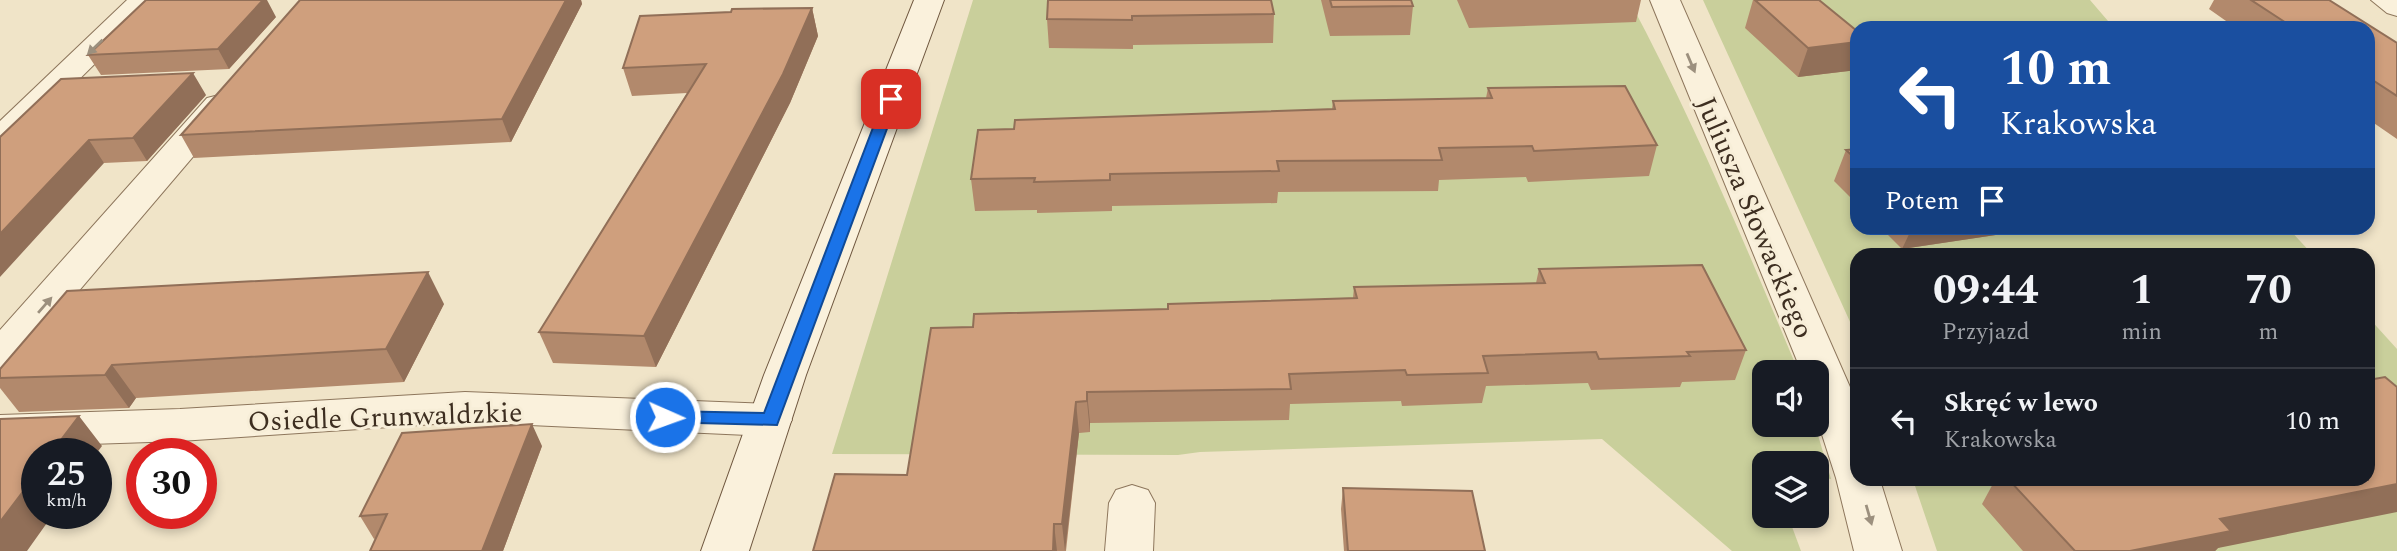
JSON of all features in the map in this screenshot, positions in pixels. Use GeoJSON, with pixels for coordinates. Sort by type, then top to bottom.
{"type":"FeatureCollection","features":[{"type":"Feature","properties":{"kind":"street"},"geometry":{"type":"LineString","coordinates":[[0,139],[145,0]]}},
{"type":"Feature","properties":{"kind":"street"},"geometry":{"type":"LineString","coordinates":[[725,551],[785,375],[929,0]]}},
{"type":"Feature","properties":{"kind":"street","name":"Juliusza Słowackiego"},"geometry":{"type":"LineString","coordinates":[[1665,0],[1829,387],[1850,452]]}},
{"type":"Feature","properties":{"kind":"street"},"geometry":{"type":"LineString","coordinates":[[2386,0],[2397,7]]}},
{"type":"Feature","properties":{"kind":"street"},"geometry":{"type":"LineString","coordinates":[[0,356],[241,80],[201,82]]}},
{"type":"Feature","properties":{"kind":"street"},"geometry":{"type":"LineString","coordinates":[[51,90],[96,87]]}},
{"type":"Feature","properties":{"kind":"street","name":"Osiedle Grunwaldzkie"},"geometry":{"type":"LineString","coordinates":[[0,431],[180,425],[465,407],[770,420]]}},
{"type":"Feature","properties":{"kind":"street"},"geometry":{"type":"LineString","coordinates":[[1860,486],[1878,551]]}},
{"type":"Feature","properties":{"kind":"street"},"geometry":{"type":"LineString","coordinates":[[1129,551],[1132,503]]}},
{"type":"Feature","properties":{"kind":"green space"},"geometry":{"type":"Polygon","coordinates":[[[973,0],[1629,0],[1697,136],[1794,360],[1752,360],[1752,437],[1819,437],[1823,451],[1752,451],[1752,528],[1792,528],[1801,551],[1732,551],[1602,439],[1200,452],[1178,455],[832,454],[973,0]]]}},
{"type":"Feature","properties":{"kind":"green space"},"geometry":{"type":"Polygon","coordinates":[[[1703,0],[2090,0],[2108,21],[1850,21],[1850,235],[2294,235],[2307,248],[1850,248],[1850,322],[1703,0]]]}},
{"type":"Feature","properties":{"kind":"green space"},"geometry":{"type":"Polygon","coordinates":[[[2375,325],[2397,349],[2397,551],[1937,551],[1915,486],[2375,486],[2375,325]]]}},
{"type":"Feature","properties":{"kind":"building"},"geometry":{"type":"Polygon","coordinates":[[[146,0],[263,0],[218,49],[88,55],[146,0]]]}},
{"type":"Feature","properties":{"kind":"building"},"geometry":{"type":"Polygon","coordinates":[[[300,0],[566,0],[502,119],[181,135],[300,0]]]}},
{"type":"Feature","properties":{"kind":"building"},"geometry":{"type":"Polygon","coordinates":[[[1048,0],[1271,0],[1274,14],[1132,16],[1132,20],[1047,19],[1048,0]]]}},
{"type":"Feature","properties":{"kind":"building"},"geometry":{"type":"Polygon","coordinates":[[[1330,0],[1411,0],[1413,6],[1332,7],[1330,0]]]}},
{"type":"Feature","properties":{"kind":"building"},"geometry":{"type":"Polygon","coordinates":[[[1755,0],[1819,0],[1850,25],[1850,43],[1808,48],[1755,0]]]}},
{"type":"Feature","properties":{"kind":"building"},"geometry":{"type":"Polygon","coordinates":[[[2251,0],[2329,0],[2362,21],[2283,21],[2251,0]]]}},
{"type":"Feature","properties":{"kind":"building"},"geometry":{"type":"Polygon","coordinates":[[[812,8],[783,74],[644,336],[539,332],[706,64],[623,68],[640,16],[731,12],[732,9],[812,8]]]}},
{"type":"Feature","properties":{"kind":"building"},"geometry":{"type":"Polygon","coordinates":[[[2375,29],[2397,43],[2397,96],[2375,82],[2375,29]]]}},
{"type":"Feature","properties":{"kind":"building"},"geometry":{"type":"Polygon","coordinates":[[[193,73],[133,138],[89,140],[0,234],[0,137],[61,79],[193,73]]]}},
{"type":"Feature","properties":{"kind":"building"},"geometry":{"type":"Polygon","coordinates":[[[1625,86],[1657,145],[1534,151],[1532,146],[1439,148],[1442,160],[1277,161],[1279,171],[1110,174],[1110,180],[1034,182],[1035,178],[971,179],[978,130],[1014,129],[1015,120],[1335,109],[1333,101],[1492,98],[1488,88],[1625,86]]]}},
{"type":"Feature","properties":{"kind":"building"},"geometry":{"type":"Polygon","coordinates":[[[1702,265],[1746,350],[1687,352],[1690,356],[1599,359],[1596,352],[1483,356],[1488,373],[1407,375],[1405,370],[1289,374],[1291,389],[1087,392],[1087,401],[1076,402],[1062,524],[1054,524],[1053,551],[813,551],[835,474],[907,475],[931,328],[973,327],[974,314],[1168,309],[1168,304],[1357,298],[1354,287],[1545,283],[1539,269],[1702,265]]]}},
{"type":"Feature","properties":{"kind":"building"},"geometry":{"type":"Polygon","coordinates":[[[428,272],[386,349],[112,365],[105,375],[0,378],[0,369],[67,291],[428,272]]]}},
{"type":"Feature","properties":{"kind":"building"},"geometry":{"type":"Polygon","coordinates":[[[2385,377],[2397,387],[2397,484],[2220,519],[2231,531],[2130,551],[2075,551],[2015,486],[2375,486],[2375,379],[2385,377]]]}},
{"type":"Feature","properties":{"kind":"building"},"geometry":{"type":"Polygon","coordinates":[[[79,416],[62,438],[21,438],[21,494],[0,522],[0,419],[79,416]]]}},
{"type":"Feature","properties":{"kind":"building"},"geometry":{"type":"Polygon","coordinates":[[[532,424],[482,551],[370,551],[387,514],[360,516],[402,433],[532,424]]]}},
{"type":"Feature","properties":{"kind":"building"},"geometry":{"type":"Polygon","coordinates":[[[1343,488],[1472,491],[1485,551],[1348,551],[1343,488]]]}},
{"type":"Feature","properties":{"kind":"route"},"geometry":{"type":"LineString","coordinates":[[665,417],[770,420],[891,99]]}}]}
